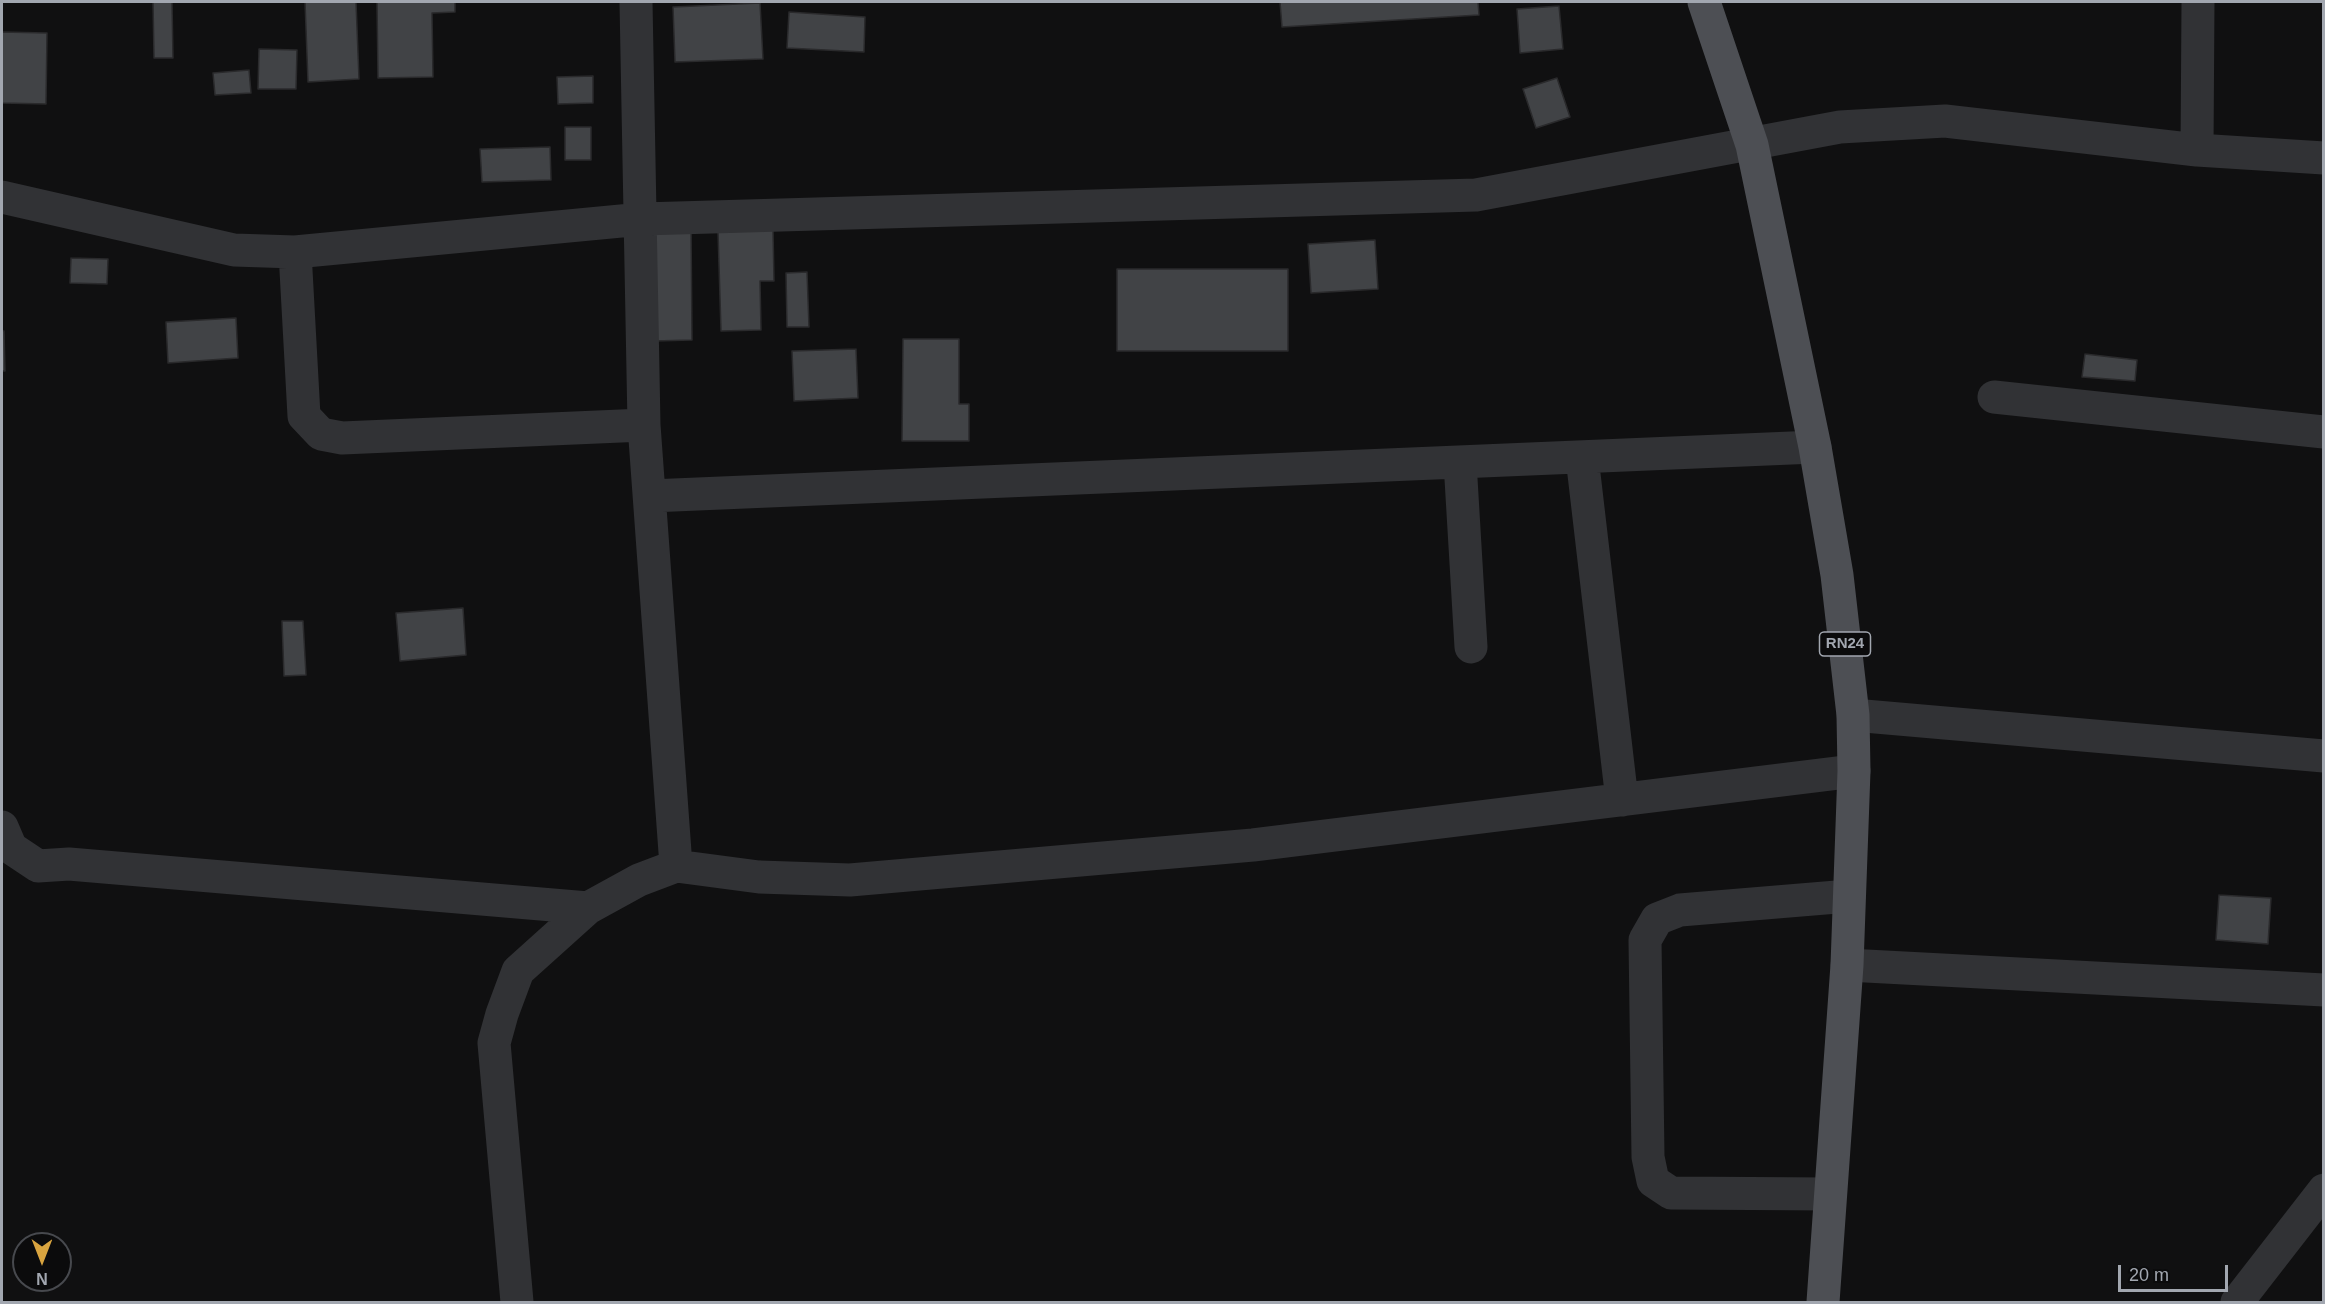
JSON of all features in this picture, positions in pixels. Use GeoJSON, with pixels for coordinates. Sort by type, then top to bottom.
{"type":"FeatureCollection","features":[{"type":"Feature","properties":{"kind":"main road","name":"RN24"},"geometry":{"type":"LineString","coordinates":[[1704,2],[1752,145],[1815,447],[1837,574],[1853,715],[1854,771],[1847,965],[1823,1302]]}},
{"type":"Feature","properties":{"kind":"street"},"geometry":{"type":"LineString","coordinates":[[636,2],[645,425],[676,866]]}},
{"type":"Feature","properties":{"kind":"street"},"geometry":{"type":"LineString","coordinates":[[2197,150],[2198,2]]}},
{"type":"Feature","properties":{"kind":"street"},"geometry":{"type":"LineString","coordinates":[[2,196],[234,250],[295,252],[642,219],[1476,195],[1840,127],[1945,121],[2197,150],[2324,158]]}},
{"type":"Feature","properties":{"kind":"street"},"geometry":{"type":"LineString","coordinates":[[295,252],[304,416],[321,434],[342,438],[645,425]]}},
{"type":"Feature","properties":{"kind":"street"},"geometry":{"type":"LineString","coordinates":[[1994,397],[2324,432]]}},
{"type":"Feature","properties":{"kind":"street"},"geometry":{"type":"LineString","coordinates":[[650,496],[1815,447]]}},
{"type":"Feature","properties":{"kind":"street"},"geometry":{"type":"LineString","coordinates":[[1582,457],[1622,800]]}},
{"type":"Feature","properties":{"kind":"street"},"geometry":{"type":"LineString","coordinates":[[1460,462],[1471,647]]}},
{"type":"Feature","properties":{"kind":"street"},"geometry":{"type":"LineString","coordinates":[[1853,715],[2324,756]]}},
{"type":"Feature","properties":{"kind":"street"},"geometry":{"type":"LineString","coordinates":[[517,1302],[494,1043],[502,1014],[518,970],[588,908],[639,880],[676,866],[759,877],[850,880],[1253,845],[1854,771]]}},
{"type":"Feature","properties":{"kind":"street"},"geometry":{"type":"LineString","coordinates":[[2,826],[11,848],[38,866],[69,864],[588,908]]}},
{"type":"Feature","properties":{"kind":"street"},"geometry":{"type":"LineString","coordinates":[[1830,1194],[1671,1193],[1653,1181],[1648,1157],[1645,940],[1657,919],[1680,910],[1849,896]]}},
{"type":"Feature","properties":{"kind":"street"},"geometry":{"type":"LineString","coordinates":[[1847,965],[2324,990]]}},
{"type":"Feature","properties":{"kind":"street"},"geometry":{"type":"LineString","coordinates":[[2237,1302],[2324,1191]]}},
{"type":"Feature","properties":{"kind":"building"},"geometry":{"type":"Polygon","coordinates":[[[153,2],[172,2],[173,58],[154,58],[153,2]]]}},
{"type":"Feature","properties":{"kind":"building"},"geometry":{"type":"Polygon","coordinates":[[[305,2],[356,2],[359,79],[308,82],[305,2]]]}},
{"type":"Feature","properties":{"kind":"building"},"geometry":{"type":"Polygon","coordinates":[[[377,2],[455,2],[455,12],[432,13],[433,77],[378,78],[377,2]]]}},
{"type":"Feature","properties":{"kind":"building"},"geometry":{"type":"Polygon","coordinates":[[[1280,2],[1478,2],[1479,15],[1282,27],[1280,2]]]}},
{"type":"Feature","properties":{"kind":"building"},"geometry":{"type":"Polygon","coordinates":[[[760,3],[763,59],[675,62],[673,7],[760,3]]]}},
{"type":"Feature","properties":{"kind":"building"},"geometry":{"type":"Polygon","coordinates":[[[1559,6],[1563,49],[1520,53],[1517,9],[1559,6]]]}},
{"type":"Feature","properties":{"kind":"building"},"geometry":{"type":"Polygon","coordinates":[[[789,12],[865,17],[864,52],[787,48],[789,12]]]}},
{"type":"Feature","properties":{"kind":"building"},"geometry":{"type":"Polygon","coordinates":[[[2,32],[47,33],[46,104],[2,103],[2,32]]]}},
{"type":"Feature","properties":{"kind":"building"},"geometry":{"type":"Polygon","coordinates":[[[259,49],[297,50],[296,89],[258,89],[259,49]]]}},
{"type":"Feature","properties":{"kind":"building"},"geometry":{"type":"Polygon","coordinates":[[[249,70],[251,93],[215,95],[213,73],[249,70]]]}},
{"type":"Feature","properties":{"kind":"building"},"geometry":{"type":"Polygon","coordinates":[[[593,76],[593,103],[558,104],[557,77],[593,76]]]}},
{"type":"Feature","properties":{"kind":"building"},"geometry":{"type":"Polygon","coordinates":[[[1557,78],[1570,117],[1536,128],[1523,89],[1557,78]]]}},
{"type":"Feature","properties":{"kind":"building"},"geometry":{"type":"Polygon","coordinates":[[[565,127],[591,127],[591,160],[565,160],[565,127]]]}},
{"type":"Feature","properties":{"kind":"building"},"geometry":{"type":"Polygon","coordinates":[[[550,147],[551,180],[482,182],[480,149],[550,147]]]}},
{"type":"Feature","properties":{"kind":"building"},"geometry":{"type":"Polygon","coordinates":[[[691,225],[692,340],[654,341],[653,226],[691,225]]]}},
{"type":"Feature","properties":{"kind":"building"},"geometry":{"type":"Polygon","coordinates":[[[773,230],[774,281],[760,281],[761,330],[721,331],[718,232],[773,230]]]}},
{"type":"Feature","properties":{"kind":"building"},"geometry":{"type":"Polygon","coordinates":[[[1375,240],[1378,289],[1311,293],[1308,244],[1375,240]]]}},
{"type":"Feature","properties":{"kind":"building"},"geometry":{"type":"Polygon","coordinates":[[[71,258],[108,259],[107,284],[70,283],[71,258]]]}},
{"type":"Feature","properties":{"kind":"building"},"geometry":{"type":"Polygon","coordinates":[[[1117,269],[1288,269],[1288,351],[1117,351],[1117,269]]]}},
{"type":"Feature","properties":{"kind":"building"},"geometry":{"type":"Polygon","coordinates":[[[807,272],[809,327],[787,327],[786,273],[807,272]]]}},
{"type":"Feature","properties":{"kind":"building"},"geometry":{"type":"Polygon","coordinates":[[[236,318],[238,358],[168,363],[166,322],[236,318]]]}},
{"type":"Feature","properties":{"kind":"building"},"geometry":{"type":"Polygon","coordinates":[[[2,331],[4,331],[5,371],[2,371],[2,331]]]}},
{"type":"Feature","properties":{"kind":"building"},"geometry":{"type":"Polygon","coordinates":[[[903,339],[959,339],[959,404],[969,404],[969,441],[902,441],[903,339]]]}},
{"type":"Feature","properties":{"kind":"building"},"geometry":{"type":"Polygon","coordinates":[[[856,349],[858,398],[794,401],[792,351],[856,349]]]}},
{"type":"Feature","properties":{"kind":"building"},"geometry":{"type":"Polygon","coordinates":[[[2085,354],[2137,360],[2135,381],[2082,377],[2085,354]]]}},
{"type":"Feature","properties":{"kind":"building"},"geometry":{"type":"Polygon","coordinates":[[[463,608],[466,655],[400,661],[396,613],[463,608]]]}},
{"type":"Feature","properties":{"kind":"building"},"geometry":{"type":"Polygon","coordinates":[[[282,621],[303,621],[306,675],[284,676],[282,621]]]}},
{"type":"Feature","properties":{"kind":"building"},"geometry":{"type":"Polygon","coordinates":[[[2219,895],[2271,898],[2268,944],[2216,940],[2219,895]]]}}]}
